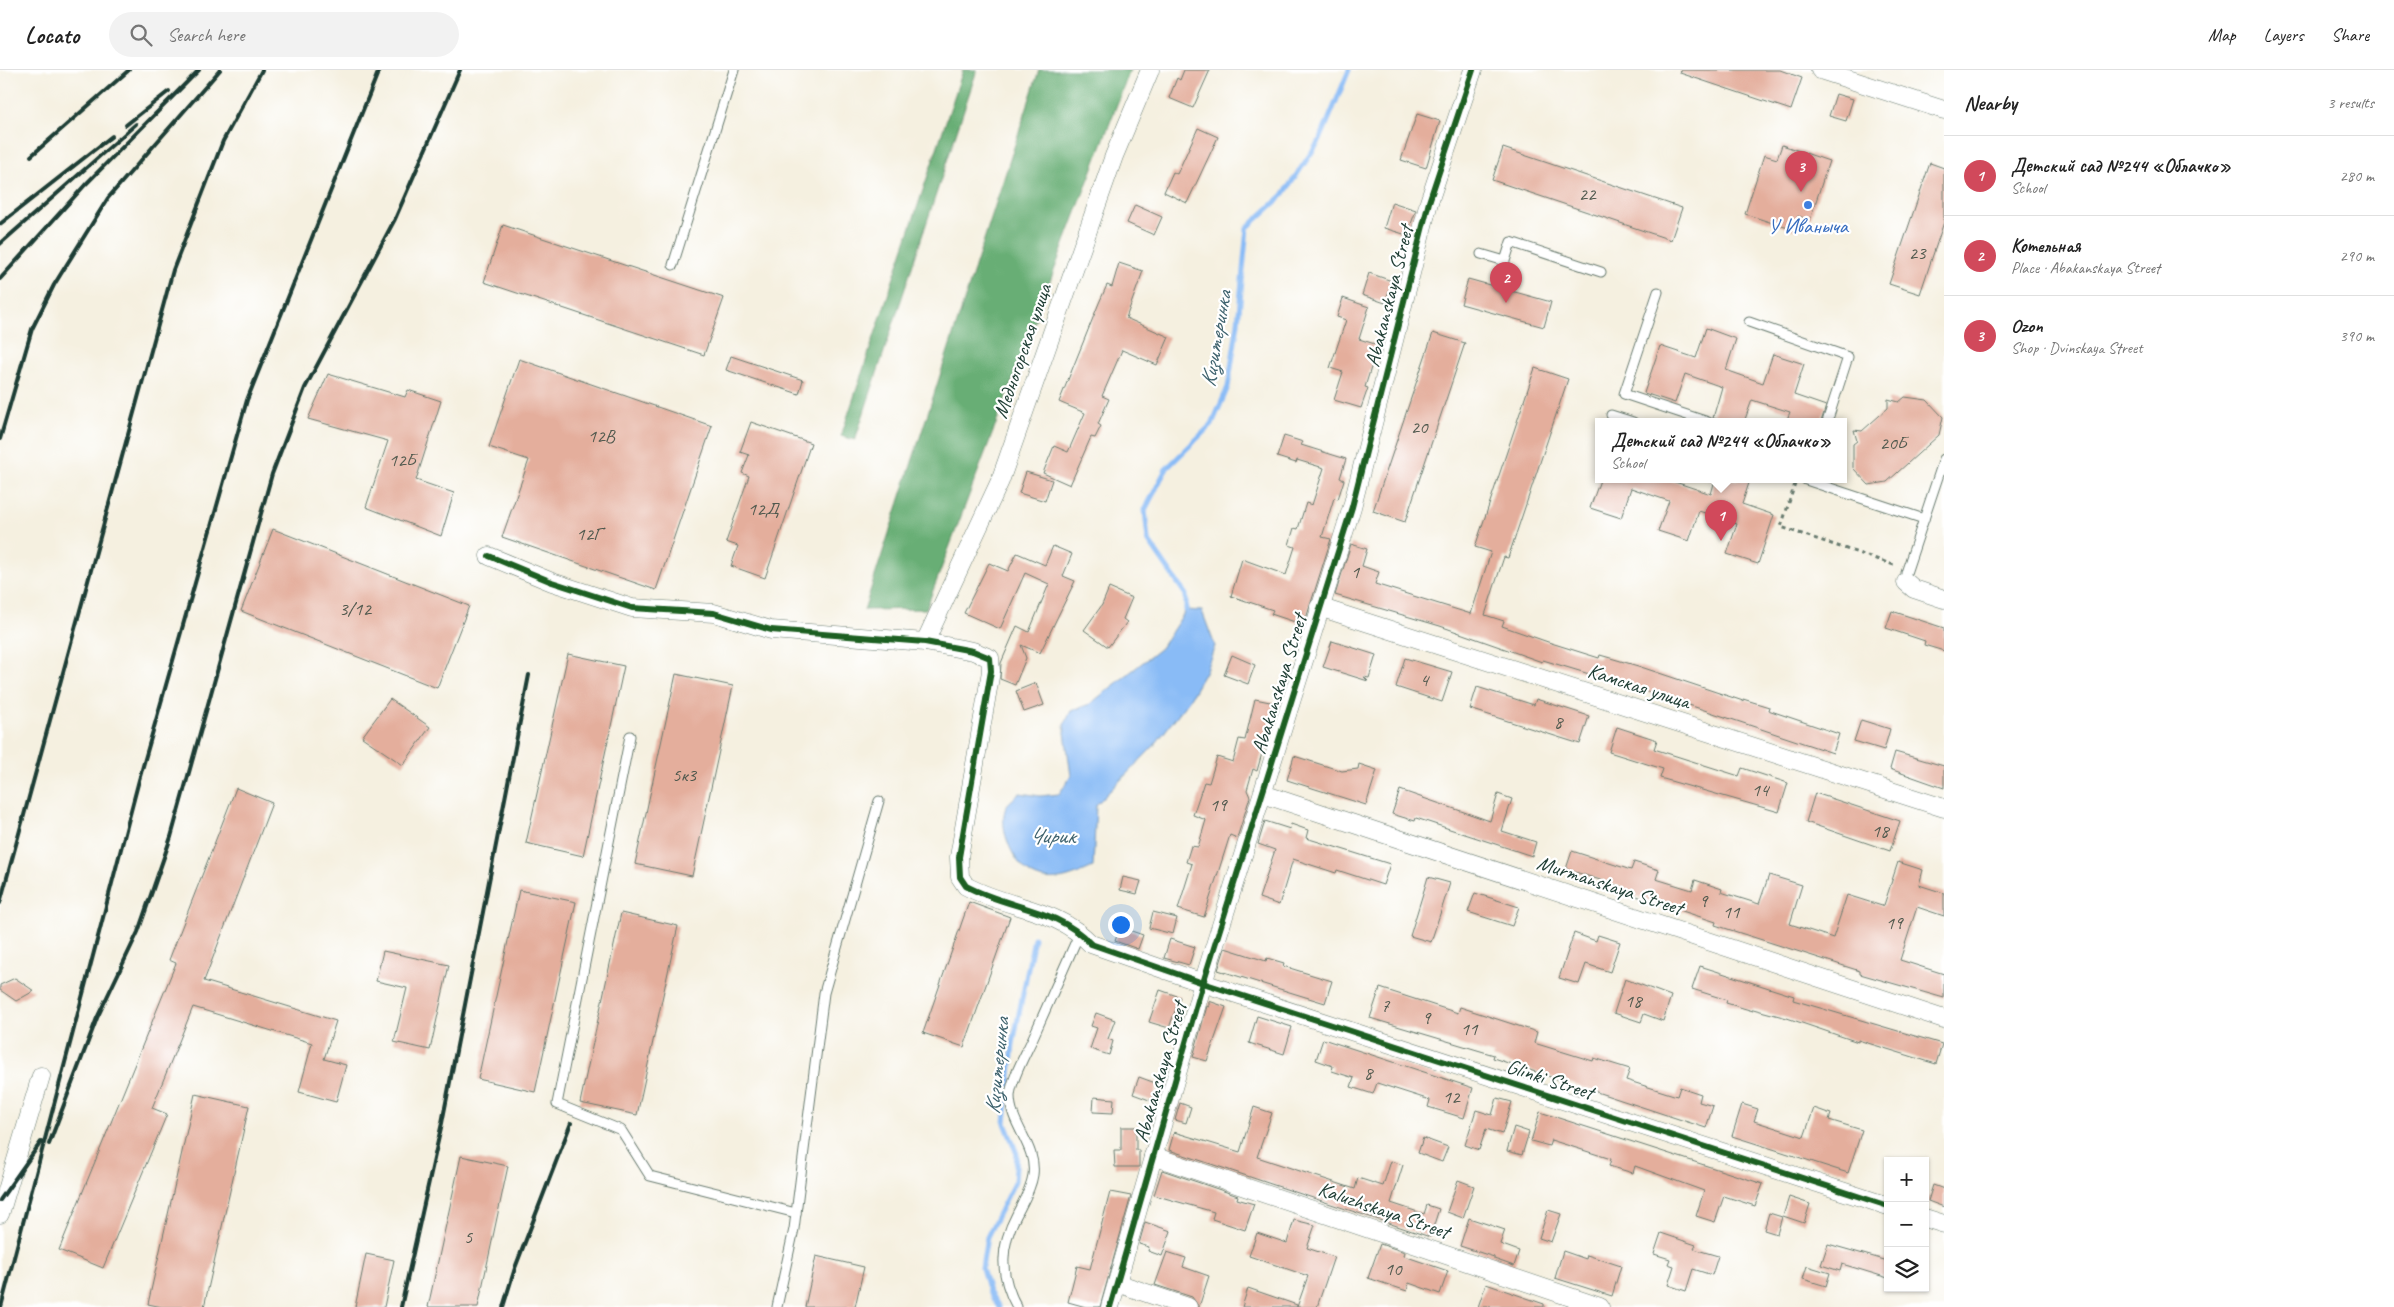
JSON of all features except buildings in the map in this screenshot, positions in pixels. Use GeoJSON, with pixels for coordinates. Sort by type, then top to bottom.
{"type":"FeatureCollection","features":[{"type":"Feature","properties":{"kind":"street","name":"Медногорская улица"},"geometry":{"type":"LineString","coordinates":[[925,642],[1000,481],[1114,156],[1150,70]]}},
{"type":"Feature","properties":{"kind":"street","name":"Abakanskaya Street"},"geometry":{"type":"LineString","coordinates":[[1110,1307],[1202,983],[1352,507],[1429,202],[1474,70]]}},
{"type":"Feature","properties":{"kind":"street"},"geometry":{"type":"LineString","coordinates":[[1820,70],[1944,110]]}},
{"type":"Feature","properties":{"kind":"street"},"geometry":{"type":"LineString","coordinates":[[489,556],[552,582],[632,608],[714,613],[771,630],[925,642]]}},
{"type":"Feature","properties":{"kind":"street"},"geometry":{"type":"LineString","coordinates":[[1907,576],[1914,589],[1944,599]]}},
{"type":"Feature","properties":{"kind":"street","name":"Камская улица"},"geometry":{"type":"LineString","coordinates":[[1319,607],[1944,808]]}},
{"type":"Feature","properties":{"kind":"street","name":"Glinki Street"},"geometry":{"type":"LineString","coordinates":[[925,642],[973,651],[990,658],[991,671],[959,857],[960,877],[966,886],[1057,918],[1080,932],[1091,944],[1202,983],[1884,1205]]}},
{"type":"Feature","properties":{"kind":"street","name":"Murmanskaya Street"},"geometry":{"type":"LineString","coordinates":[[1263,794],[1944,1019]]}},
{"type":"Feature","properties":{"kind":"street"},"geometry":{"type":"LineString","coordinates":[[0,1214],[41,1076]]}},
{"type":"Feature","properties":{"kind":"street","name":"Kaluzhskaya Street"},"geometry":{"type":"LineString","coordinates":[[1153,1156],[1600,1307]]}},
{"type":"Feature","properties":{"kind":"street"},"geometry":{"type":"LineString","coordinates":[[1929,1219],[1944,1224]]}},
{"type":"Feature","properties":{"kind":"street"},"geometry":{"type":"LineString","coordinates":[[1117,1284],[1188,1307]]}},
{"type":"Feature","properties":{"kind":"lane"},"geometry":{"type":"LineString","coordinates":[[673,265],[734,70]]}},
{"type":"Feature","properties":{"kind":"lane"},"geometry":{"type":"LineString","coordinates":[[1481,254],[1505,261],[1511,242],[1601,272]]}},
{"type":"Feature","properties":{"kind":"lane"},"geometry":{"type":"LineString","coordinates":[[1658,292],[1624,394],[1696,418]]}},
{"type":"Feature","properties":{"kind":"lane"},"geometry":{"type":"LineString","coordinates":[[1749,322],[1848,357],[1828,418]]}},
{"type":"Feature","properties":{"kind":"lane"},"geometry":{"type":"LineString","coordinates":[[1611,415],[1620,418]]}},
{"type":"Feature","properties":{"kind":"lane"},"geometry":{"type":"LineString","coordinates":[[1907,576],[1944,459]]}},
{"type":"Feature","properties":{"kind":"lane"},"geometry":{"type":"LineString","coordinates":[[1815,483],[1924,519]]}},
{"type":"Feature","properties":{"kind":"lane"},"geometry":{"type":"LineString","coordinates":[[630,736],[557,1104],[622,1130],[650,1176],[796,1212]]}},
{"type":"Feature","properties":{"kind":"lane"},"geometry":{"type":"LineString","coordinates":[[777,1307],[796,1212],[824,993],[880,801]]}},
{"type":"Feature","properties":{"kind":"lane"},"geometry":{"type":"LineString","coordinates":[[1017,1307],[1007,1288],[1002,1263],[1009,1229],[1026,1197],[1033,1176],[1033,1157],[1015,1117],[1010,1096],[1019,1068],[1080,932]]}},
{"type":"Feature","properties":{"kind":"path"},"geometry":{"type":"LineString","coordinates":[[1796,483],[1780,527],[1907,576]]}},
{"type":"Feature","properties":{"kind":"green space"},"geometry":{"type":"Polygon","coordinates":[[[963,70],[977,70],[855,440],[841,436],[963,70]]]}},
{"type":"Feature","properties":{"kind":"green space"},"geometry":{"type":"Polygon","coordinates":[[[1039,70],[1130,70],[926,609],[864,610],[1039,70]]]}},
{"type":"Feature","properties":{"kind":"water","name":"Чирик"},"geometry":{"type":"Polygon","coordinates":[[[1186,610],[1202,611],[1215,646],[1205,672],[1189,700],[1153,747],[1096,805],[1093,867],[1073,876],[1052,880],[1029,873],[1015,857],[1006,837],[1004,816],[1007,805],[1020,793],[1040,796],[1059,794],[1071,776],[1064,725],[1071,711],[1090,704],[1161,648],[1186,610]]]}},
{"type":"Feature","properties":{"kind":"waterway","name":"Кизитеринка"},"geometry":{"type":"LineString","coordinates":[[1186,610],[1186,595],[1148,540],[1145,510],[1166,469],[1212,424],[1228,387],[1238,323],[1247,228],[1283,195],[1320,140],[1349,70]]}},
{"type":"Feature","properties":{"kind":"waterway","name":"Кизитеринка"},"geometry":{"type":"LineString","coordinates":[[1009,1085],[1013,1044],[1034,938]]}},
{"type":"Feature","properties":{"kind":"waterway","name":"Кизитеринка"},"geometry":{"type":"LineString","coordinates":[[999,1307],[989,1292],[982,1268],[987,1237],[1015,1181],[1017,1154],[1005,1123],[1007,1101]]}},
{"type":"Feature","properties":{"kind":"railway"},"geometry":{"type":"LineString","coordinates":[[31,156],[129,70]]}},
{"type":"Feature","properties":{"kind":"railway"},"geometry":{"type":"LineString","coordinates":[[0,279],[85,185],[199,70]]}},
{"type":"Feature","properties":{"kind":"railway"},"geometry":{"type":"LineString","coordinates":[[0,439],[32,329],[54,285],[108,198],[220,70]]}},
{"type":"Feature","properties":{"kind":"railway"},"geometry":{"type":"LineString","coordinates":[[0,903],[173,270],[223,141],[262,70]]}},
{"type":"Feature","properties":{"kind":"railway"},"geometry":{"type":"LineString","coordinates":[[1,1307],[139,780],[247,400],[379,70]]}},
{"type":"Feature","properties":{"kind":"railway"},"geometry":{"type":"LineString","coordinates":[[49,1144],[97,1018],[138,932],[171,837],[272,474],[305,388],[395,219],[460,70]]}},
{"type":"Feature","properties":{"kind":"railway"},"geometry":{"type":"LineString","coordinates":[[126,125],[169,91]]}},
{"type":"Feature","properties":{"kind":"railway"},"geometry":{"type":"LineString","coordinates":[[0,244],[136,124]]}},
{"type":"Feature","properties":{"kind":"railway"},"geometry":{"type":"LineString","coordinates":[[0,224],[112,136]]}},
{"type":"Feature","properties":{"kind":"railway"},"geometry":{"type":"LineString","coordinates":[[401,1307],[442,1123],[529,675]]}},
{"type":"Feature","properties":{"kind":"railway"},"geometry":{"type":"LineString","coordinates":[[503,1307],[515,1268],[571,1123]]}},
{"type":"Feature","properties":{"kind":"railway"},"geometry":{"type":"LineString","coordinates":[[0,1200],[41,1142]]}},
{"type":"Feature","properties":{"kind":"cycle path"},"geometry":{"type":"LineString","coordinates":[[1110,1307],[1203,983],[1352,507],[1429,202],[1473,70]]}},
{"type":"Feature","properties":{"kind":"cycle path"},"geometry":{"type":"LineString","coordinates":[[489,556],[552,582],[632,608],[714,613],[771,630],[925,642],[973,651],[990,658],[991,671],[959,857],[960,877],[966,886],[998,900],[1047,915],[1077,932],[1091,944],[1203,983],[1884,1205]]}},
{"type":"Feature","properties":{"kind":"place","name":"Ozon"},"geometry":{"type":"Point","coordinates":[1801,192]}},
{"type":"Feature","properties":{"kind":"place","name":"У Иваныча"},"geometry":{"type":"Point","coordinates":[1808,205]}},
{"type":"Feature","properties":{"kind":"place","name":"Котельная"},"geometry":{"type":"Point","coordinates":[1506,303]}},
{"type":"Feature","properties":{"kind":"place","name":"Детский сад №244 «Облачко»"},"geometry":{"type":"Point","coordinates":[1721,541]}}]}
